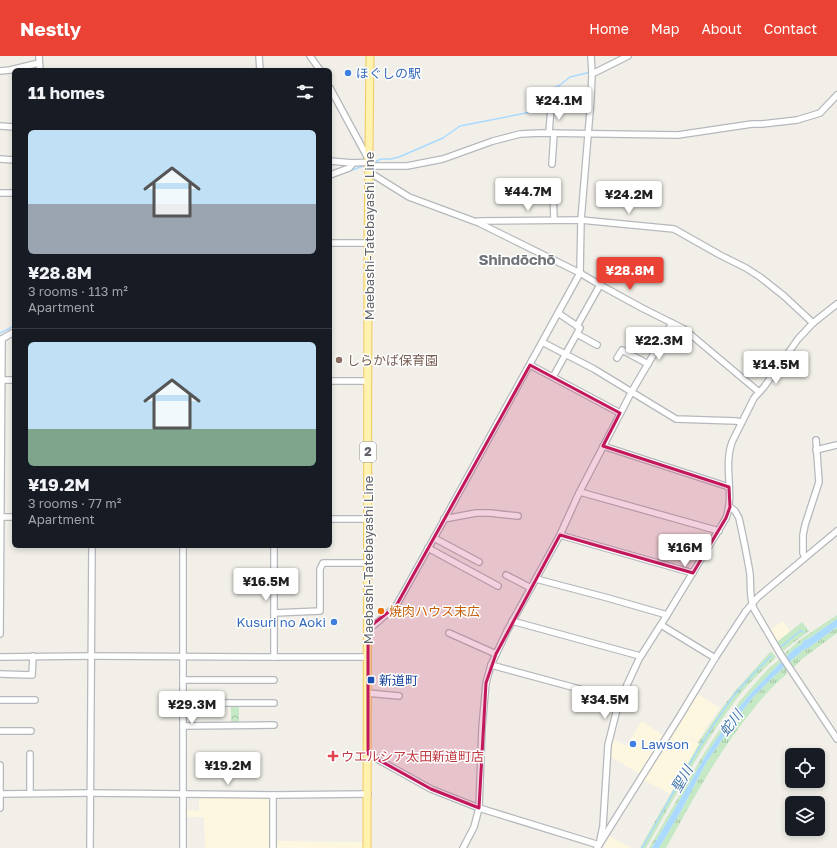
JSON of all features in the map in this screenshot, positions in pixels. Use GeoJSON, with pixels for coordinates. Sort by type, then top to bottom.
{"type":"FeatureCollection","features":[{"type":"Feature","properties":{"kind":"main road","name":"Maebashi-Tatebayashi Line"},"geometry":{"type":"LineString","coordinates":[[367,848],[368,243],[370,56]]}},
{"type":"Feature","properties":{"kind":"street"},"geometry":{"type":"LineString","coordinates":[[39,56],[40,68]]}},
{"type":"Feature","properties":{"kind":"street"},"geometry":{"type":"LineString","coordinates":[[259,56],[260,68]]}},
{"type":"Feature","properties":{"kind":"street"},"geometry":{"type":"LineString","coordinates":[[310,56],[319,68]]}},
{"type":"Feature","properties":{"kind":"street"},"geometry":{"type":"LineString","coordinates":[[368,628],[374,625],[396,606],[580,273],[581,220],[591,99],[591,56]]}},
{"type":"Feature","properties":{"kind":"street"},"geometry":{"type":"LineString","coordinates":[[592,74],[628,56]]}},
{"type":"Feature","properties":{"kind":"street"},"geometry":{"type":"LineString","coordinates":[[18,68],[39,63]]}},
{"type":"Feature","properties":{"kind":"street"},"geometry":{"type":"LineString","coordinates":[[0,71],[12,70]]}},
{"type":"Feature","properties":{"kind":"street"},"geometry":{"type":"LineString","coordinates":[[332,92],[370,166],[409,197],[476,221],[580,273],[684,329],[759,392]]}},
{"type":"Feature","properties":{"kind":"street"},"geometry":{"type":"LineString","coordinates":[[332,161],[353,162],[370,166],[407,166],[443,159],[520,134],[552,133],[678,135],[752,124],[797,120],[820,113],[837,95]]}},
{"type":"Feature","properties":{"kind":"street"},"geometry":{"type":"LineString","coordinates":[[551,107],[552,164]]}},
{"type":"Feature","properties":{"kind":"street"},"geometry":{"type":"LineString","coordinates":[[0,126],[12,127]]}},
{"type":"Feature","properties":{"kind":"street"},"geometry":{"type":"LineString","coordinates":[[0,159],[12,160]]}},
{"type":"Feature","properties":{"kind":"street"},"geometry":{"type":"LineString","coordinates":[[332,174],[349,168],[353,162]]}},
{"type":"Feature","properties":{"kind":"street"},"geometry":{"type":"LineString","coordinates":[[553,190],[554,220]]}},
{"type":"Feature","properties":{"kind":"street"},"geometry":{"type":"LineString","coordinates":[[0,193],[12,193]]}},
{"type":"Feature","properties":{"kind":"street"},"geometry":{"type":"LineString","coordinates":[[476,221],[581,220],[674,229],[760,277],[784,296],[813,323]]}},
{"type":"Feature","properties":{"kind":"street"},"geometry":{"type":"LineString","coordinates":[[332,243],[368,243]]}},
{"type":"Feature","properties":{"kind":"street"},"geometry":{"type":"LineString","coordinates":[[577,326],[600,285]]}},
{"type":"Feature","properties":{"kind":"street"},"geometry":{"type":"LineString","coordinates":[[598,846],[603,826],[608,745],[620,700],[640,656],[667,615],[726,518],[730,507],[729,449],[754,398],[764,387],[798,339],[813,323],[837,304]]}},
{"type":"Feature","properties":{"kind":"street"},"geometry":{"type":"LineString","coordinates":[[553,377],[580,328],[558,313]]}},
{"type":"Feature","properties":{"kind":"street"},"geometry":{"type":"LineString","coordinates":[[463,848],[474,827],[479,808],[482,728],[486,683],[491,665],[512,621],[560,535],[620,413],[672,323]]}},
{"type":"Feature","properties":{"kind":"street"},"geometry":{"type":"LineString","coordinates":[[0,634],[1,339],[12,333]]}},
{"type":"Feature","properties":{"kind":"street"},"geometry":{"type":"LineString","coordinates":[[577,334],[597,345]]}},
{"type":"Feature","properties":{"kind":"street"},"geometry":{"type":"LineString","coordinates":[[542,342],[632,391],[676,418],[741,422]]}},
{"type":"Feature","properties":{"kind":"street"},"geometry":{"type":"LineString","coordinates":[[617,358],[622,350],[648,364]]}},
{"type":"Feature","properties":{"kind":"street"},"geometry":{"type":"LineString","coordinates":[[530,364],[620,413]]}},
{"type":"Feature","properties":{"kind":"street"},"geometry":{"type":"LineString","coordinates":[[1,380],[12,380]]}},
{"type":"Feature","properties":{"kind":"street"},"geometry":{"type":"LineString","coordinates":[[332,381],[368,381]]}},
{"type":"Feature","properties":{"kind":"street"},"geometry":{"type":"LineString","coordinates":[[805,558],[803,553],[803,535],[819,482],[816,440]]}},
{"type":"Feature","properties":{"kind":"street"},"geometry":{"type":"LineString","coordinates":[[816,450],[837,445]]}},
{"type":"Feature","properties":{"kind":"street"},"geometry":{"type":"LineString","coordinates":[[603,446],[729,487]]}},
{"type":"Feature","properties":{"kind":"street"},"geometry":{"type":"LineString","coordinates":[[580,492],[719,531]]}},
{"type":"Feature","properties":{"kind":"street"},"geometry":{"type":"LineString","coordinates":[[730,507],[735,511],[739,518],[750,573],[750,593],[752,604],[767,633],[782,657],[837,739]]}},
{"type":"Feature","properties":{"kind":"street"},"geometry":{"type":"LineString","coordinates":[[444,519],[476,513],[518,516]]}},
{"type":"Feature","properties":{"kind":"street"},"geometry":{"type":"LineString","coordinates":[[1,517],[12,517]]}},
{"type":"Feature","properties":{"kind":"street"},"geometry":{"type":"LineString","coordinates":[[332,519],[368,519]]}},
{"type":"Feature","properties":{"kind":"street"},"geometry":{"type":"LineString","coordinates":[[598,846],[715,658],[758,596],[837,531]]}},
{"type":"Feature","properties":{"kind":"street"},"geometry":{"type":"LineString","coordinates":[[560,535],[693,573]]}},
{"type":"Feature","properties":{"kind":"street"},"geometry":{"type":"LineString","coordinates":[[434,538],[478,562]]}},
{"type":"Feature","properties":{"kind":"street"},"geometry":{"type":"LineString","coordinates":[[90,848],[92,548]]}},
{"type":"Feature","properties":{"kind":"street"},"geometry":{"type":"LineString","coordinates":[[183,548],[183,848]]}},
{"type":"Feature","properties":{"kind":"street"},"geometry":{"type":"LineString","coordinates":[[274,548],[274,658]]}},
{"type":"Feature","properties":{"kind":"street"},"geometry":{"type":"LineString","coordinates":[[428,548],[498,586]]}},
{"type":"Feature","properties":{"kind":"street"},"geometry":{"type":"LineString","coordinates":[[274,613],[320,611],[320,570],[323,564],[368,563]]}},
{"type":"Feature","properties":{"kind":"street"},"geometry":{"type":"LineString","coordinates":[[506,575],[531,588]]}},
{"type":"Feature","properties":{"kind":"street"},"geometry":{"type":"LineString","coordinates":[[536,579],[667,615]]}},
{"type":"Feature","properties":{"kind":"street"},"geometry":{"type":"LineString","coordinates":[[512,621],[640,656]]}},
{"type":"Feature","properties":{"kind":"street"},"geometry":{"type":"LineString","coordinates":[[660,625],[715,658]]}},
{"type":"Feature","properties":{"kind":"street"},"geometry":{"type":"LineString","coordinates":[[449,633],[496,654]]}},
{"type":"Feature","properties":{"kind":"street"},"geometry":{"type":"LineString","coordinates":[[0,674],[32,675],[33,656]]}},
{"type":"Feature","properties":{"kind":"street"},"geometry":{"type":"LineString","coordinates":[[0,657],[368,657]]}},
{"type":"Feature","properties":{"kind":"street"},"geometry":{"type":"LineString","coordinates":[[491,665],[620,700]]}},
{"type":"Feature","properties":{"kind":"street"},"geometry":{"type":"LineString","coordinates":[[183,680],[274,680]]}},
{"type":"Feature","properties":{"kind":"street"},"geometry":{"type":"LineString","coordinates":[[367,693],[399,696]]}},
{"type":"Feature","properties":{"kind":"street"},"geometry":{"type":"LineString","coordinates":[[0,700],[36,700]]}},
{"type":"Feature","properties":{"kind":"street"},"geometry":{"type":"LineString","coordinates":[[183,703],[274,703]]}},
{"type":"Feature","properties":{"kind":"street"},"geometry":{"type":"LineString","coordinates":[[183,726],[274,725]]}},
{"type":"Feature","properties":{"kind":"street"},"geometry":{"type":"LineString","coordinates":[[0,731],[31,731]]}},
{"type":"Feature","properties":{"kind":"street"},"geometry":{"type":"LineString","coordinates":[[30,754],[30,793]]}},
{"type":"Feature","properties":{"kind":"street"},"geometry":{"type":"LineString","coordinates":[[368,754],[431,789],[479,808],[598,846]]}},
{"type":"Feature","properties":{"kind":"street"},"geometry":{"type":"LineString","coordinates":[[0,765],[0,808]]}},
{"type":"Feature","properties":{"kind":"street"},"geometry":{"type":"LineString","coordinates":[[0,794],[368,794]]}},
{"type":"Feature","properties":{"kind":"street"},"geometry":{"type":"LineString","coordinates":[[273,795],[273,848]]}},
{"type":"Feature","properties":{"kind":"highlighted area"},"geometry":{"type":"Polygon","coordinates":[[[530,365],[620,413],[603,446],[729,487],[730,507],[726,518],[693,573],[560,535],[496,654],[486,683],[479,808],[431,789],[368,754],[368,628],[396,606],[530,365]]]}},
{"type":"Feature","properties":{"kind":"shaded area"},"geometry":{"type":"Polygon","coordinates":[[[783,621],[790,632],[777,642],[770,630],[783,621]]]}},
{"type":"Feature","properties":{"kind":"shaded area"},"geometry":{"type":"Polygon","coordinates":[[[698,694],[720,708],[698,742],[683,734],[699,744],[670,794],[644,780],[698,694]]]}},
{"type":"Feature","properties":{"kind":"shaded area"},"geometry":{"type":"Polygon","coordinates":[[[642,721],[664,736],[640,774],[611,757],[613,739],[626,746],[642,721]]]}},
{"type":"Feature","properties":{"kind":"shaded area"},"geometry":{"type":"Polygon","coordinates":[[[199,796],[271,798],[270,848],[205,848],[204,817],[184,817],[184,810],[199,811],[199,796]]]}},
{"type":"Feature","properties":{"kind":"shaded area"},"geometry":{"type":"Polygon","coordinates":[[[610,836],[631,848],[604,848],[610,836]]]}},
{"type":"Feature","properties":{"kind":"shaded area"},"geometry":{"type":"Polygon","coordinates":[[[275,841],[362,842],[362,848],[275,848],[275,841]]]}},
{"type":"Feature","properties":{"kind":"green space"},"geometry":{"type":"Polygon","coordinates":[[[837,615],[837,619],[810,638],[803,641],[802,644],[793,650],[751,693],[735,712],[706,755],[652,848],[649,848],[703,755],[740,701],[769,668],[784,656],[784,654],[801,639],[837,615]]]}},
{"type":"Feature","properties":{"kind":"green space"},"geometry":{"type":"Polygon","coordinates":[[[802,622],[809,631],[781,651],[777,642],[802,622]]]}},
{"type":"Feature","properties":{"kind":"green space"},"geometry":{"type":"Polygon","coordinates":[[[837,627],[837,633],[786,672],[787,674],[772,687],[755,707],[716,761],[695,795],[666,848],[659,848],[682,809],[706,763],[753,697],[803,650],[837,627]]]}},
{"type":"Feature","properties":{"kind":"green space"},"geometry":{"type":"Polygon","coordinates":[[[771,651],[776,657],[738,697],[725,715],[689,771],[646,848],[640,848],[699,744],[698,743],[736,690],[771,651]]]}},
{"type":"Feature","properties":{"kind":"green space"},"geometry":{"type":"Polygon","coordinates":[[[231,703],[239,703],[239,726],[231,726],[231,703]]]}},
{"type":"Feature","properties":{"kind":"water","name":"蛇川"},"geometry":{"type":"Polygon","coordinates":[[[837,619],[837,627],[803,650],[753,697],[706,763],[682,809],[659,848],[652,848],[706,755],[735,712],[751,693],[793,650],[802,644],[803,641],[810,638],[837,619]]]}},
{"type":"Feature","properties":{"kind":"waterway"},"geometry":{"type":"LineString","coordinates":[[372,163],[381,159],[399,157],[443,138],[460,126],[531,112],[547,100],[554,88],[570,77],[591,72]]}},
{"type":"Feature","properties":{"kind":"waterway"},"geometry":{"type":"LineString","coordinates":[[332,177],[366,165]]}},
{"type":"Feature","properties":{"kind":"waterway"},"geometry":{"type":"LineString","coordinates":[[0,333],[12,327]]}},
{"type":"Feature","properties":{"kind":"waterway","name":"聖川"},"geometry":{"type":"LineString","coordinates":[[782,646],[799,632],[803,632]]}},
{"type":"Feature","properties":{"kind":"waterway","name":"聖川"},"geometry":{"type":"LineString","coordinates":[[642,848],[686,770],[722,712],[739,689],[771,656]]}},
{"type":"Feature","properties":{"kind":"place","name":"ほぐしの駅"},"geometry":{"type":"Point","coordinates":[348,73]}},
{"type":"Feature","properties":{"kind":"place","name":"しらかば保育園"},"geometry":{"type":"Point","coordinates":[339,360]}},
{"type":"Feature","properties":{"kind":"place","name":"焼肉ハウス末広"},"geometry":{"type":"Point","coordinates":[381,611]}},
{"type":"Feature","properties":{"kind":"place","name":"Kusuri no Aoki"},"geometry":{"type":"Point","coordinates":[334,622]}},
{"type":"Feature","properties":{"kind":"place","name":"新道町"},"geometry":{"type":"Point","coordinates":[371,680]}},
{"type":"Feature","properties":{"kind":"place","name":"Lawson"},"geometry":{"type":"Point","coordinates":[633,744]}},
{"type":"Feature","properties":{"kind":"place","name":"ウエルシア太田新道町店"},"geometry":{"type":"Point","coordinates":[333,756]}},
{"type":"Feature","properties":{"kind":"district","name":"Shindōchō"},"geometry":{"type":"Point","coordinates":[517,260]}}]}
